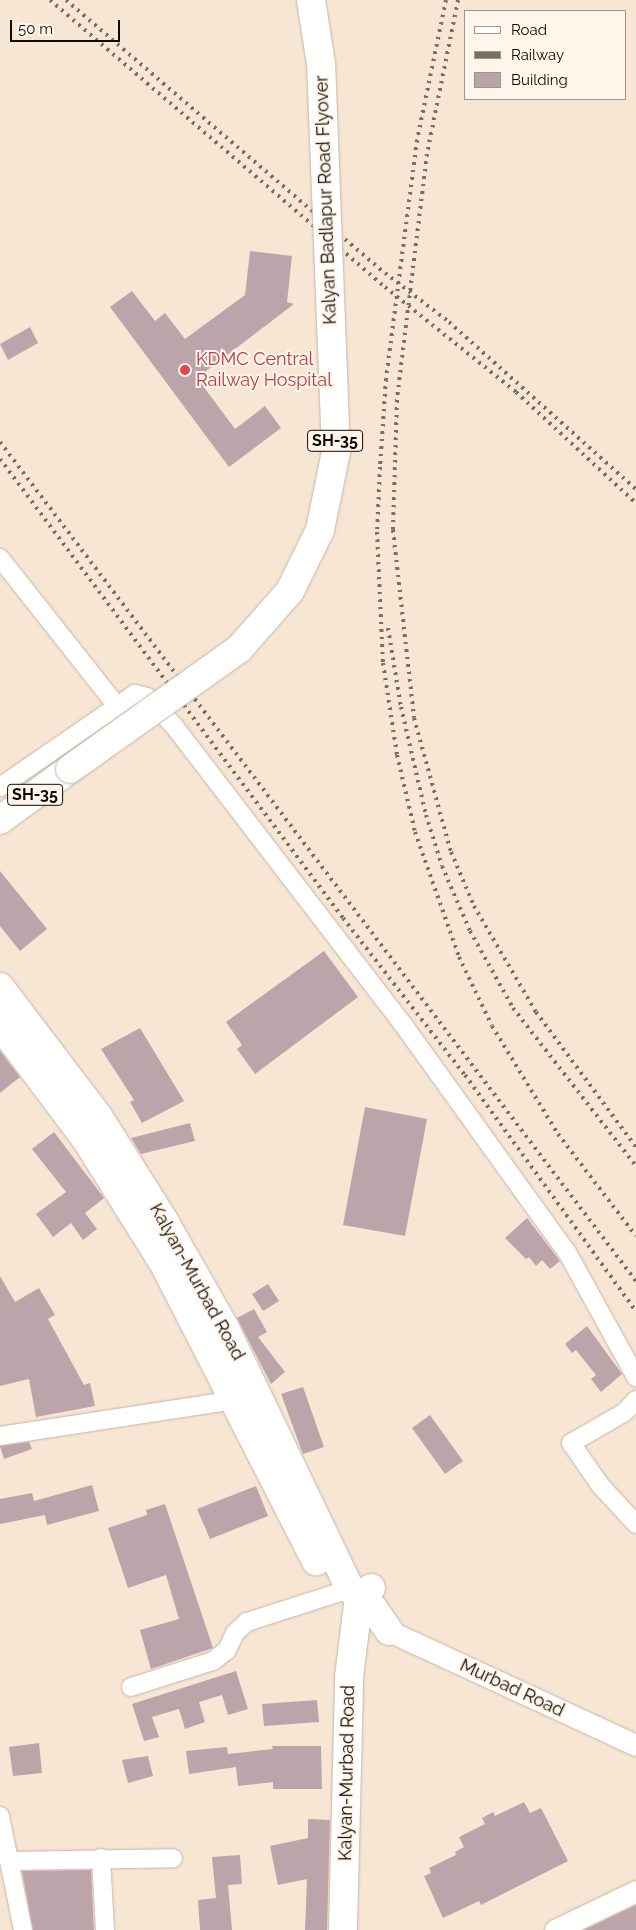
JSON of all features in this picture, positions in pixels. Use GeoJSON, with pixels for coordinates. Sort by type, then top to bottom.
{"type":"FeatureCollection","features":[{"type":"Feature","properties":{"kind":"main road","name":"Kalyan Badlapur Road Flyover"},"geometry":{"type":"LineString","coordinates":[[0,820],[239,649],[290,592],[320,530],[336,452],[320,64],[311,0]]}},
{"type":"Feature","properties":{"kind":"main road","name":"Kalyan-Murbad Road"},"geometry":{"type":"LineString","coordinates":[[0,987],[98,1116],[164,1221],[224,1326],[363,1606],[355,1726],[351,1918]]}},
{"type":"Feature","properties":{"kind":"main road","name":"Kalyan-Murbad Road"},"geometry":{"type":"LineString","coordinates":[[0,1025],[120,1191],[164,1264],[235,1400],[363,1606]]}},
{"type":"Feature","properties":{"kind":"street"},"geometry":{"type":"LineString","coordinates":[[0,558],[116,705]]}},
{"type":"Feature","properties":{"kind":"street"},"geometry":{"type":"LineString","coordinates":[[0,786],[116,705],[135,694],[141,694],[174,726],[402,1023],[562,1246],[636,1377]]}},
{"type":"Feature","properties":{"kind":"street"},"geometry":{"type":"LineString","coordinates":[[0,1436],[235,1400]]}},
{"type":"Feature","properties":{"kind":"street"},"geometry":{"type":"LineString","coordinates":[[636,1400],[625,1412],[571,1443],[600,1485],[636,1524]]}},
{"type":"Feature","properties":{"kind":"street"},"geometry":{"type":"LineString","coordinates":[[131,1687],[213,1661],[226,1650],[235,1633],[247,1622],[363,1606]]}},
{"type":"Feature","properties":{"kind":"street","name":"Murbad Road"},"geometry":{"type":"LineString","coordinates":[[363,1606],[636,1745]]}},
{"type":"Feature","properties":{"kind":"street"},"geometry":{"type":"LineString","coordinates":[[1,1822],[23,1930]]}},
{"type":"Feature","properties":{"kind":"street"},"geometry":{"type":"LineString","coordinates":[[101,1858],[105,1930]]}},
{"type":"Feature","properties":{"kind":"street"},"geometry":{"type":"LineString","coordinates":[[9,1861],[173,1858]]}},
{"type":"Feature","properties":{"kind":"street"},"geometry":{"type":"LineString","coordinates":[[555,1930],[636,1891]]}},
{"type":"Feature","properties":{"kind":"building"},"geometry":{"type":"Polygon","coordinates":[[[250,251],[292,256],[287,302],[294,304],[197,378],[235,429],[265,406],[281,428],[229,467],[110,307],[132,291],[155,321],[165,313],[185,339],[245,295],[250,251]]]}},
{"type":"Feature","properties":{"kind":"building"},"geometry":{"type":"Polygon","coordinates":[[[30,327],[38,343],[8,360],[0,344],[30,327]]]}},
{"type":"Feature","properties":{"kind":"building"},"geometry":{"type":"Polygon","coordinates":[[[0,871],[47,929],[20,951],[0,926],[0,871]]]}},
{"type":"Feature","properties":{"kind":"building"},"geometry":{"type":"Polygon","coordinates":[[[324,951],[358,997],[255,1074],[237,1049],[242,1045],[226,1022],[324,951]]]}},
{"type":"Feature","properties":{"kind":"building"},"geometry":{"type":"Polygon","coordinates":[[[140,1028],[184,1101],[142,1123],[130,1102],[134,1100],[101,1049],[140,1028]]]}},
{"type":"Feature","properties":{"kind":"building"},"geometry":{"type":"Polygon","coordinates":[[[0,1051],[20,1077],[0,1093],[0,1051]]]}},
{"type":"Feature","properties":{"kind":"building"},"geometry":{"type":"Polygon","coordinates":[[[365,1107],[427,1119],[405,1236],[343,1225],[365,1107]]]}},
{"type":"Feature","properties":{"kind":"building"},"geometry":{"type":"Polygon","coordinates":[[[190,1123],[195,1141],[141,1154],[131,1138],[190,1123]]]}},
{"type":"Feature","properties":{"kind":"building"},"geometry":{"type":"Polygon","coordinates":[[[54,1132],[104,1198],[85,1213],[97,1229],[83,1240],[71,1223],[53,1237],[36,1214],[66,1192],[32,1149],[54,1132]]]}},
{"type":"Feature","properties":{"kind":"building"},"geometry":{"type":"Polygon","coordinates":[[[527,1218],[560,1261],[550,1269],[542,1260],[536,1266],[529,1257],[526,1259],[505,1238],[527,1218]]]}},
{"type":"Feature","properties":{"kind":"building"},"geometry":{"type":"Polygon","coordinates":[[[0,1276],[15,1302],[39,1288],[55,1315],[48,1319],[84,1385],[90,1383],[95,1406],[36,1417],[29,1379],[0,1386],[0,1276]]]}},
{"type":"Feature","properties":{"kind":"building"},"geometry":{"type":"Polygon","coordinates":[[[268,1284],[279,1301],[263,1311],[252,1294],[268,1284]]]}},
{"type":"Feature","properties":{"kind":"building"},"geometry":{"type":"Polygon","coordinates":[[[254,1309],[267,1332],[258,1337],[285,1372],[271,1384],[237,1318],[254,1309]]]}},
{"type":"Feature","properties":{"kind":"building"},"geometry":{"type":"Polygon","coordinates":[[[587,1326],[622,1374],[601,1392],[591,1379],[596,1375],[576,1350],[572,1353],[565,1344],[587,1326]]]}},
{"type":"Feature","properties":{"kind":"building"},"geometry":{"type":"Polygon","coordinates":[[[303,1387],[324,1447],[303,1454],[281,1394],[303,1387]]]}},
{"type":"Feature","properties":{"kind":"building"},"geometry":{"type":"Polygon","coordinates":[[[430,1415],[463,1461],[445,1474],[412,1428],[430,1415]]]}},
{"type":"Feature","properties":{"kind":"building"},"geometry":{"type":"Polygon","coordinates":[[[29,1442],[32,1449],[4,1459],[0,1446],[29,1442]]]}},
{"type":"Feature","properties":{"kind":"building"},"geometry":{"type":"Polygon","coordinates":[[[92,1485],[99,1511],[47,1525],[45,1515],[0,1524],[0,1499],[32,1493],[34,1501],[92,1485]]]}},
{"type":"Feature","properties":{"kind":"building"},"geometry":{"type":"Polygon","coordinates":[[[256,1486],[268,1516],[210,1539],[197,1509],[256,1486]]]}},
{"type":"Feature","properties":{"kind":"building"},"geometry":{"type":"Polygon","coordinates":[[[165,1504],[213,1648],[151,1669],[140,1630],[179,1619],[166,1575],[128,1588],[108,1528],[147,1515],[146,1510],[165,1504]]]}},
{"type":"Feature","properties":{"kind":"building"},"geometry":{"type":"Polygon","coordinates":[[[236,1671],[248,1709],[228,1715],[222,1695],[199,1702],[205,1722],[185,1729],[179,1709],[152,1717],[159,1737],[144,1741],[132,1704],[236,1671]]]}},
{"type":"Feature","properties":{"kind":"building"},"geometry":{"type":"Polygon","coordinates":[[[317,1700],[319,1722],[264,1726],[262,1704],[317,1700]]]}},
{"type":"Feature","properties":{"kind":"building"},"geometry":{"type":"Polygon","coordinates":[[[39,1743],[42,1773],[13,1776],[9,1747],[39,1743]]]}},
{"type":"Feature","properties":{"kind":"building"},"geometry":{"type":"Polygon","coordinates":[[[272,1746],[321,1746],[322,1789],[273,1789],[273,1782],[238,1786],[236,1767],[189,1774],[186,1751],[227,1747],[228,1754],[273,1749],[272,1746]]]}},
{"type":"Feature","properties":{"kind":"building"},"geometry":{"type":"Polygon","coordinates":[[[148,1756],[153,1776],[128,1783],[122,1760],[148,1756]]]}},
{"type":"Feature","properties":{"kind":"building"},"geometry":{"type":"Polygon","coordinates":[[[524,1802],[530,1813],[541,1808],[568,1861],[481,1905],[479,1901],[443,1918],[424,1876],[431,1873],[429,1868],[456,1855],[455,1852],[464,1847],[459,1837],[485,1824],[482,1818],[493,1812],[495,1816],[524,1802]]]}},
{"type":"Feature","properties":{"kind":"building"},"geometry":{"type":"Polygon","coordinates":[[[308,1819],[330,1820],[327,1930],[305,1930],[307,1879],[278,1885],[270,1846],[308,1838],[308,1819]]]}},
{"type":"Feature","properties":{"kind":"building"},"geometry":{"type":"Polygon","coordinates":[[[240,1855],[242,1884],[228,1885],[232,1930],[200,1930],[198,1900],[216,1898],[212,1857],[240,1855]]]}},
{"type":"Feature","properties":{"kind":"building"},"geometry":{"type":"Polygon","coordinates":[[[91,1870],[94,1930],[33,1930],[22,1871],[91,1870]]]}},
{"type":"Feature","properties":{"kind":"building"},"geometry":{"type":"Polygon","coordinates":[[[636,1905],[636,1930],[584,1930],[636,1905]]]}},
{"type":"Feature","properties":{"kind":"railway"},"geometry":{"type":"LineString","coordinates":[[50,0],[385,287],[516,392],[636,503]]}},
{"type":"Feature","properties":{"kind":"railway"},"geometry":{"type":"LineString","coordinates":[[66,0],[385,273],[449,322],[636,489]]}},
{"type":"Feature","properties":{"kind":"railway"},"geometry":{"type":"LineString","coordinates":[[446,0],[417,140],[386,379],[380,467],[377,532],[383,663],[397,755],[415,832],[459,957],[492,1026],[558,1134],[636,1236]]}},
{"type":"Feature","properties":{"kind":"railway"},"geometry":{"type":"LineString","coordinates":[[458,0],[427,154],[397,400],[393,530],[414,718],[451,852],[474,906],[536,1012],[636,1147]]}},
{"type":"Feature","properties":{"kind":"railway"},"geometry":{"type":"LineString","coordinates":[[0,442],[636,1281]]}},
{"type":"Feature","properties":{"kind":"railway"},"geometry":{"type":"LineString","coordinates":[[0,459],[343,918],[465,1075],[636,1311]]}},
{"type":"Feature","properties":{"kind":"railway"},"geometry":{"type":"LineString","coordinates":[[388,628],[401,707],[426,815],[442,866],[470,931],[513,1008],[636,1166]]}},
{"type":"Feature","properties":{"kind":"place","name":"KDMC Central Railway Hospital"},"geometry":{"type":"Point","coordinates":[185,370]}}]}
